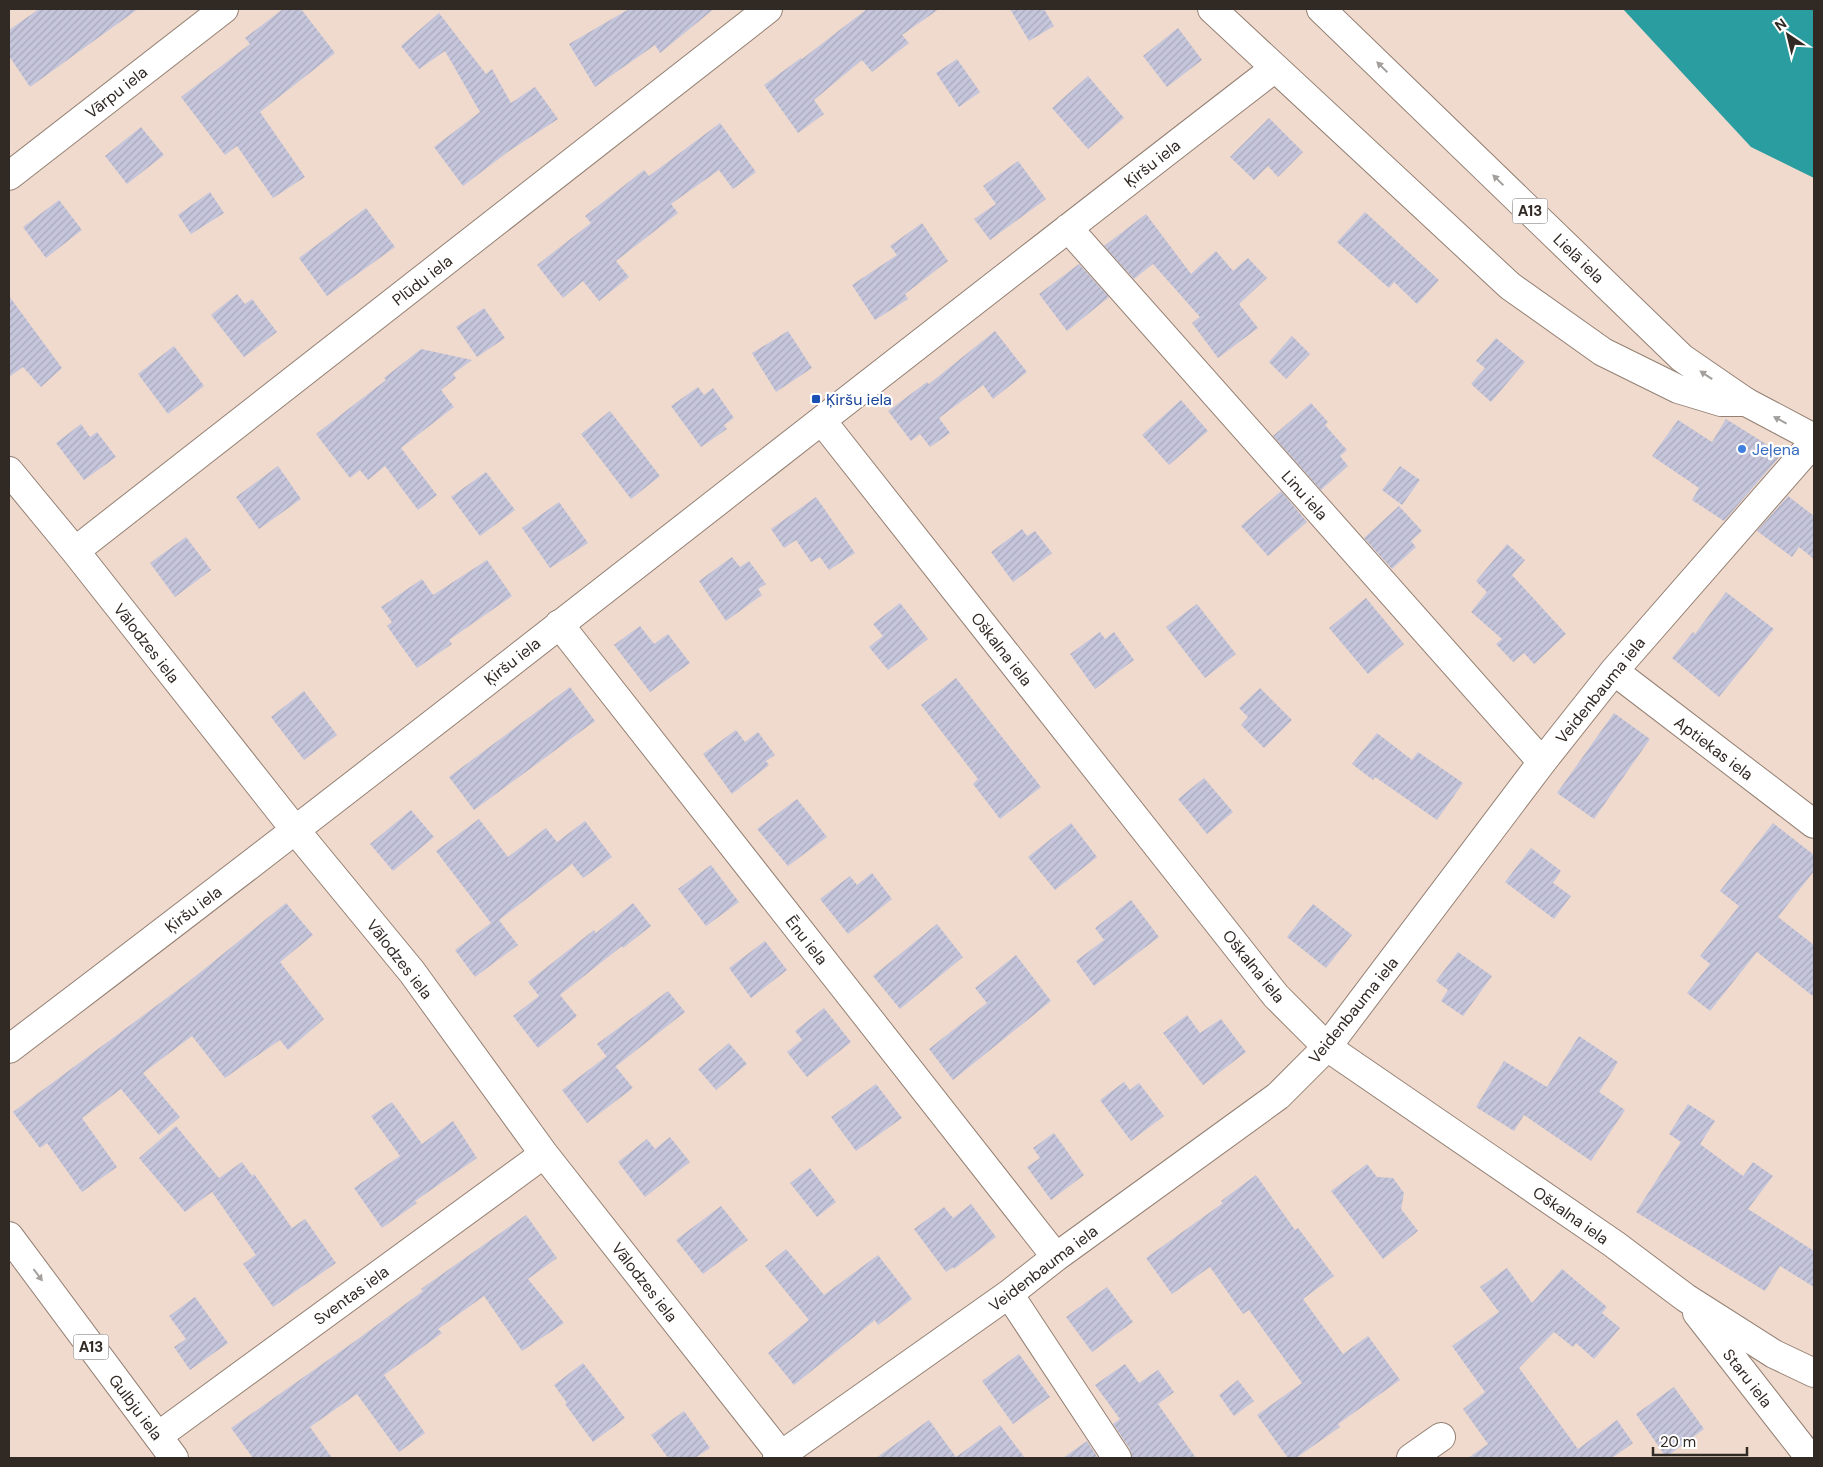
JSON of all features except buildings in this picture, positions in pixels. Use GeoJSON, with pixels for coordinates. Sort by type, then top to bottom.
{"type":"FeatureCollection","features":[{"type":"Feature","properties":{"kind":"street","name":"Vārpu iela"},"geometry":{"type":"LineString","coordinates":[[9,176],[224,9]]}},
{"type":"Feature","properties":{"kind":"street","name":"Plūdu iela"},"geometry":{"type":"LineString","coordinates":[[75,551],[768,9]]}},
{"type":"Feature","properties":{"kind":"street"},"geometry":{"type":"LineString","coordinates":[[1212,9],[1510,286],[1603,352],[1678,389],[1721,402],[1746,402]]}},
{"type":"Feature","properties":{"kind":"street","name":"Lielā iela"},"geometry":{"type":"LineString","coordinates":[[1321,9],[1682,358],[1746,402],[1814,438]]}},
{"type":"Feature","properties":{"kind":"street","name":"Ķiršu iela"},"geometry":{"type":"LineString","coordinates":[[9,1049],[296,831],[559,624],[1275,68]]}},
{"type":"Feature","properties":{"kind":"street","name":"Linu iela"},"geometry":{"type":"LineString","coordinates":[[1068,228],[1542,762]]}},
{"type":"Feature","properties":{"kind":"street","name":"Oškalna iela"},"geometry":{"type":"LineString","coordinates":[[822,421],[1276,996],[1328,1047],[1598,1234],[1686,1298],[1774,1354],[1814,1373]]}},
{"type":"Feature","properties":{"kind":"street","name":"Veidenbauma iela"},"geometry":{"type":"LineString","coordinates":[[779,1457],[1009,1294],[1056,1257],[1278,1096],[1328,1047],[1542,762],[1614,671],[1814,442]]}},
{"type":"Feature","properties":{"kind":"street","name":"Vālodzes iela"},"geometry":{"type":"LineString","coordinates":[[9,471],[75,551],[296,831],[412,972],[544,1154],[779,1457]]}},
{"type":"Feature","properties":{"kind":"street","name":"Ēnu iela"},"geometry":{"type":"LineString","coordinates":[[559,624],[1056,1257]]}},
{"type":"Feature","properties":{"kind":"street","name":"Aptiekas iela"},"geometry":{"type":"LineString","coordinates":[[1614,671],[1814,824]]}},
{"type":"Feature","properties":{"kind":"street","name":"Sventas iela"},"geometry":{"type":"LineString","coordinates":[[158,1436],[544,1154]]}},
{"type":"Feature","properties":{"kind":"street","name":"Gulbju iela"},"geometry":{"type":"LineString","coordinates":[[9,1236],[174,1458]]}},
{"type":"Feature","properties":{"kind":"street"},"geometry":{"type":"LineString","coordinates":[[1009,1294],[1117,1458]]}},
{"type":"Feature","properties":{"kind":"street","name":"Staru iela"},"geometry":{"type":"LineString","coordinates":[[1686,1298],[1810,1458]]}},
{"type":"Feature","properties":{"kind":"street"},"geometry":{"type":"LineString","coordinates":[[1411,1458],[1441,1437]]}},
{"type":"Feature","properties":{"kind":"water"},"geometry":{"type":"Polygon","coordinates":[[[1623,9],[1814,9],[1814,178],[1751,147],[1623,9]]]}},
{"type":"Feature","properties":{"kind":"place","name":"Ķiršu iela"},"geometry":{"type":"Point","coordinates":[816,399]}},
{"type":"Feature","properties":{"kind":"place","name":"Jeļena"},"geometry":{"type":"Point","coordinates":[1742,449]}}]}
